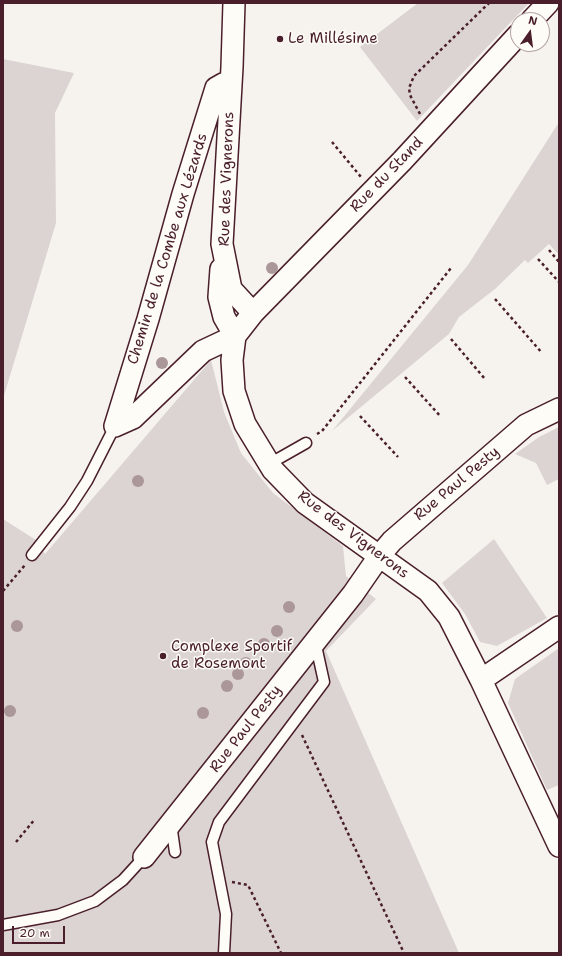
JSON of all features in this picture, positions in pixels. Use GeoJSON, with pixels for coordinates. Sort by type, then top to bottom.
{"type":"FeatureCollection","features":[{"type":"Feature","properties":{"kind":"street","name":"Rue des Vignerons"},"geometry":{"type":"LineString","coordinates":[[234,3],[222,244],[231,289],[253,312],[235,336],[232,360],[234,391],[245,424],[269,464],[305,503],[380,555],[428,591],[449,617],[482,680],[559,846]]}},
{"type":"Feature","properties":{"kind":"street"},"geometry":{"type":"LineString","coordinates":[[540,12],[548,3]]}},
{"type":"Feature","properties":{"kind":"street","name":"Rue du Stand"},"geometry":{"type":"LineString","coordinates":[[253,312],[402,161],[510,44]]}},
{"type":"Feature","properties":{"kind":"street","name":"Chemin de la Combe aux Lézards"},"geometry":{"type":"LineString","coordinates":[[115,426],[148,319],[183,194],[216,88],[223,84],[231,84]]}},
{"type":"Feature","properties":{"kind":"street"},"geometry":{"type":"LineString","coordinates":[[115,426],[132,418],[203,351],[235,336],[224,317],[219,297],[222,244]]}},
{"type":"Feature","properties":{"kind":"street","name":"Rue Paul Pesty"},"geometry":{"type":"LineString","coordinates":[[144,857],[353,594],[380,555],[405,528],[526,426],[559,409]]}},
{"type":"Feature","properties":{"kind":"street"},"geometry":{"type":"LineString","coordinates":[[482,680],[559,627]]}},
{"type":"Feature","properties":{"kind":"lane","name":"Chemin de la Combe aux Lézards"},"geometry":{"type":"LineString","coordinates":[[32,555],[70,507],[87,481],[115,426]]}},
{"type":"Feature","properties":{"kind":"lane"},"geometry":{"type":"LineString","coordinates":[[269,464],[306,443]]}},
{"type":"Feature","properties":{"kind":"lane"},"geometry":{"type":"LineString","coordinates":[[224,953],[226,914],[218,880],[212,842],[219,822],[324,682],[315,641]]}},
{"type":"Feature","properties":{"kind":"lane"},"geometry":{"type":"LineString","coordinates":[[171,823],[175,852]]}},
{"type":"Feature","properties":{"kind":"lane"},"geometry":{"type":"LineString","coordinates":[[3,925],[58,915],[95,901],[123,880],[144,857]]}},
{"type":"Feature","properties":{"kind":"path"},"geometry":{"type":"LineString","coordinates":[[423,118],[410,95],[409,88],[414,76],[489,3]]}},
{"type":"Feature","properties":{"kind":"path"},"geometry":{"type":"LineString","coordinates":[[332,142],[364,180]]}},
{"type":"Feature","properties":{"kind":"path"},"geometry":{"type":"LineString","coordinates":[[549,250],[559,262]]}},
{"type":"Feature","properties":{"kind":"path"},"geometry":{"type":"LineString","coordinates":[[538,259],[559,282]]}},
{"type":"Feature","properties":{"kind":"path"},"geometry":{"type":"LineString","coordinates":[[306,443],[322,431],[451,268]]}},
{"type":"Feature","properties":{"kind":"path"},"geometry":{"type":"LineString","coordinates":[[495,299],[542,354]]}},
{"type":"Feature","properties":{"kind":"path"},"geometry":{"type":"LineString","coordinates":[[451,339],[485,379]]}},
{"type":"Feature","properties":{"kind":"path"},"geometry":{"type":"LineString","coordinates":[[405,377],[441,417]]}},
{"type":"Feature","properties":{"kind":"path"},"geometry":{"type":"LineString","coordinates":[[360,416],[398,457]]}},
{"type":"Feature","properties":{"kind":"path"},"geometry":{"type":"LineString","coordinates":[[3,591],[32,555]]}},
{"type":"Feature","properties":{"kind":"path"},"geometry":{"type":"LineString","coordinates":[[295,720],[404,953]]}},
{"type":"Feature","properties":{"kind":"path"},"geometry":{"type":"LineString","coordinates":[[16,842],[35,818]]}},
{"type":"Feature","properties":{"kind":"path"},"geometry":{"type":"LineString","coordinates":[[218,880],[248,885],[281,953]]}},
{"type":"Feature","properties":{"kind":"shaded area"},"geometry":{"type":"Polygon","coordinates":[[[418,3],[529,3],[520,12],[510,12],[510,23],[417,121],[360,47],[418,3]]]}},
{"type":"Feature","properties":{"kind":"shaded area"},"geometry":{"type":"Polygon","coordinates":[[[3,59],[74,73],[55,113],[56,223],[3,399],[3,59]]]}},
{"type":"Feature","properties":{"kind":"shaded area"},"geometry":{"type":"Polygon","coordinates":[[[559,122],[559,255],[549,244],[528,263],[525,260],[495,289],[459,317],[449,334],[332,431],[468,265],[559,122]]]}},
{"type":"Feature","properties":{"kind":"shaded area","name":"Complexe Sportif de Rosemont"},"geometry":{"type":"Polygon","coordinates":[[[211,360],[224,412],[241,453],[273,493],[343,546],[346,576],[376,599],[326,651],[459,953],[3,953],[3,519],[36,540],[45,554],[211,360]]]}},
{"type":"Feature","properties":{"kind":"shaded area"},"geometry":{"type":"Polygon","coordinates":[[[559,427],[559,479],[547,485],[536,463],[515,454],[539,437],[559,427]]]}},
{"type":"Feature","properties":{"kind":"shaded area"},"geometry":{"type":"Polygon","coordinates":[[[494,539],[547,618],[497,646],[480,642],[465,614],[442,583],[494,539]]]}},
{"type":"Feature","properties":{"kind":"shaded area"},"geometry":{"type":"Polygon","coordinates":[[[559,648],[559,785],[547,790],[508,703],[515,679],[559,648]]]}},
{"type":"Feature","properties":{"kind":"place","name":"Le Millésime"},"geometry":{"type":"Point","coordinates":[280,39]}},
{"type":"Feature","properties":{"kind":"place","name":"Complexe Sportif de Rosemont"},"geometry":{"type":"Point","coordinates":[163,656]}}]}
